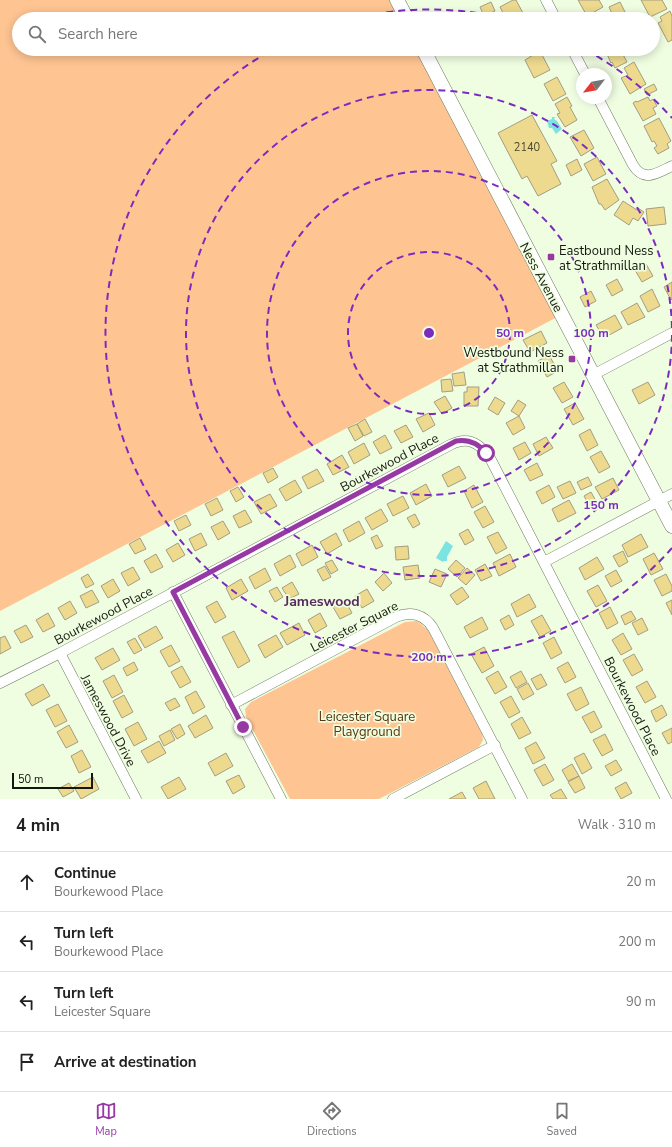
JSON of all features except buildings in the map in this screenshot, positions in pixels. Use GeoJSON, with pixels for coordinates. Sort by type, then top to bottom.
{"type":"FeatureCollection","features":[{"type":"Feature","properties":{"kind":"main road"},"geometry":{"type":"LineString","coordinates":[[397,0],[403,12]]}},
{"type":"Feature","properties":{"kind":"main road","name":"Ness Avenue"},"geometry":{"type":"LineString","coordinates":[[427,56],[672,526]]}},
{"type":"Feature","properties":{"kind":"street"},"geometry":{"type":"LineString","coordinates":[[546,0],[552,12]]}},
{"type":"Feature","properties":{"kind":"street"},"geometry":{"type":"LineString","coordinates":[[576,56],[582,68]]}},
{"type":"Feature","properties":{"kind":"street"},"geometry":{"type":"LineString","coordinates":[[601,104],[638,172],[649,176],[672,166]]}},
{"type":"Feature","properties":{"kind":"street"},"geometry":{"type":"LineString","coordinates":[[593,375],[672,333]]}},
{"type":"Feature","properties":{"kind":"street","name":"Bourkewood Place"},"geometry":{"type":"LineString","coordinates":[[0,683],[60,653],[450,444],[456,441],[464,440],[475,442],[486,453],[666,799]]}},
{"type":"Feature","properties":{"kind":"street"},"geometry":{"type":"LineString","coordinates":[[544,562],[672,494]]}},
{"type":"Feature","properties":{"kind":"street"},"geometry":{"type":"LineString","coordinates":[[173,592],[281,799]]}},
{"type":"Feature","properties":{"kind":"street","name":"Leicester Square"},"geometry":{"type":"LineString","coordinates":[[231,705],[396,617],[410,613],[416,614],[426,620],[433,628],[522,799]]}},
{"type":"Feature","properties":{"kind":"street","name":"Jameswood Drive"},"geometry":{"type":"LineString","coordinates":[[60,653],[136,799]]}},
{"type":"Feature","properties":{"kind":"street"},"geometry":{"type":"LineString","coordinates":[[393,799],[495,745]]}},
{"type":"Feature","properties":{"kind":"green space"},"geometry":{"type":"Polygon","coordinates":[[[0,0],[396,0],[402,12],[12,12],[12,56],[426,56],[561,315],[0,611],[0,0]]]}},
{"type":"Feature","properties":{"kind":"green space","name":"Leicester Square Playground"},"geometry":{"type":"Polygon","coordinates":[[[417,621],[428,630],[482,734],[483,740],[479,747],[379,799],[290,799],[246,717],[245,709],[251,702],[405,622],[417,621]]]}},
{"type":"Feature","properties":{"kind":"water"},"geometry":{"type":"Polygon","coordinates":[[[552,117],[555,117],[554,119],[562,129],[556,134],[552,128],[549,128],[547,121],[552,119],[552,117]]]}},
{"type":"Feature","properties":{"kind":"water"},"geometry":{"type":"Polygon","coordinates":[[[446,541],[453,546],[447,557],[447,561],[443,562],[436,558],[446,541]]]}},
{"type":"Feature","properties":{"kind":"place","name":"Eastbound Ness at Strathmillan"},"geometry":{"type":"Point","coordinates":[551,257]}},
{"type":"Feature","properties":{"kind":"place","name":"Westbound Ness at Strathmillan"},"geometry":{"type":"Point","coordinates":[572,359]}},
{"type":"Feature","properties":{"kind":"district","name":"Jameswood"},"geometry":{"type":"Point","coordinates":[322,601]}},
{"type":"Feature","properties":{"kind":"route"},"geometry":{"type":"LineString","coordinates":[[243,727],[173,592],[456,441],[464,440],[475,442],[486,453]]}}]}
